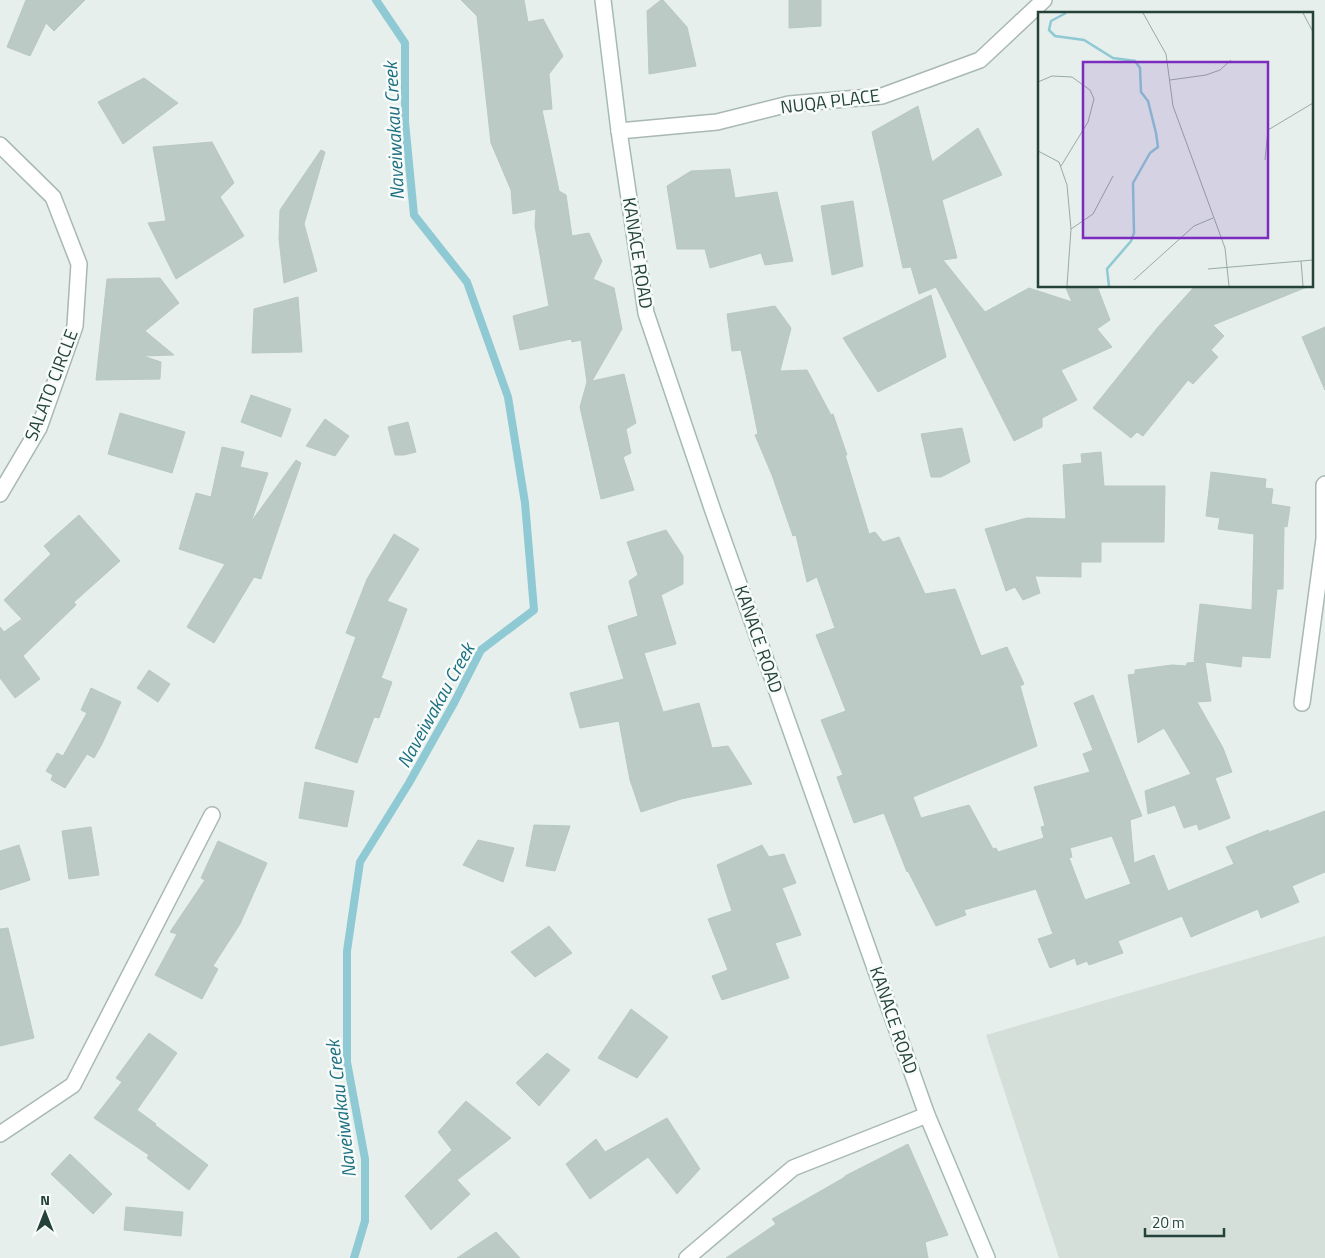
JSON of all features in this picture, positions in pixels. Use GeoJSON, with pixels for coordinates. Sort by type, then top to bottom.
{"type":"FeatureCollection","features":[{"type":"Feature","properties":{"kind":"street","name":"KANACE ROAD"},"geometry":{"type":"LineString","coordinates":[[604,0],[619,131],[646,313],[927,1115],[987,1258]]}},
{"type":"Feature","properties":{"kind":"street","name":"NUQA PLACE"},"geometry":{"type":"LineString","coordinates":[[619,131],[717,122],[788,104],[882,96],[980,60],[1044,0]]}},
{"type":"Feature","properties":{"kind":"street","name":"SALATO CIRCLE"},"geometry":{"type":"LineString","coordinates":[[0,145],[53,197],[79,264],[75,326],[39,428],[0,494]]}},
{"type":"Feature","properties":{"kind":"street"},"geometry":{"type":"LineString","coordinates":[[1302,703],[1324,539],[1325,484]]}},
{"type":"Feature","properties":{"kind":"street"},"geometry":{"type":"LineString","coordinates":[[0,1134],[73,1085],[212,815]]}},
{"type":"Feature","properties":{"kind":"street"},"geometry":{"type":"LineString","coordinates":[[687,1258],[793,1168],[927,1115]]}},
{"type":"Feature","properties":{"kind":"shaded area"},"geometry":{"type":"Polygon","coordinates":[[[1325,936],[1325,1258],[1059,1258],[986,1035],[1325,936]]]}},
{"type":"Feature","properties":{"kind":"building"},"geometry":{"type":"Polygon","coordinates":[[[26,0],[85,0],[54,31],[46,23],[30,56],[7,47],[26,0]]]}},
{"type":"Feature","properties":{"kind":"building"},"geometry":{"type":"Polygon","coordinates":[[[461,0],[524,0],[528,22],[543,19],[563,56],[549,74],[552,109],[542,110],[559,191],[566,195],[572,236],[589,233],[602,261],[593,279],[614,288],[622,329],[592,381],[624,374],[636,423],[626,429],[631,453],[623,457],[634,490],[601,499],[580,407],[587,382],[581,340],[572,342],[571,339],[520,350],[513,316],[549,306],[535,226],[536,209],[513,214],[511,190],[491,143],[477,16],[461,0]]]}},
{"type":"Feature","properties":{"kind":"building"},"geometry":{"type":"Polygon","coordinates":[[[661,0],[687,27],[696,66],[649,74],[647,11],[661,0]]]}},
{"type":"Feature","properties":{"kind":"building"},"geometry":{"type":"Polygon","coordinates":[[[789,0],[821,0],[821,26],[789,28],[789,0]]]}},
{"type":"Feature","properties":{"kind":"building"},"geometry":{"type":"Polygon","coordinates":[[[144,78],[178,103],[123,144],[98,102],[144,78]]]}},
{"type":"Feature","properties":{"kind":"building"},"geometry":{"type":"Polygon","coordinates":[[[918,106],[932,162],[978,128],[1002,175],[942,200],[957,258],[943,260],[985,312],[1029,288],[1072,302],[1066,288],[1098,288],[1110,320],[1097,329],[1112,347],[1061,370],[1077,400],[1042,418],[1042,427],[1014,441],[936,287],[919,294],[911,267],[903,268],[872,132],[918,106]]]}},
{"type":"Feature","properties":{"kind":"building"},"geometry":{"type":"Polygon","coordinates":[[[212,142],[234,183],[220,197],[244,236],[176,279],[148,223],[166,221],[153,147],[212,142]]]}},
{"type":"Feature","properties":{"kind":"building"},"geometry":{"type":"Polygon","coordinates":[[[321,150],[325,152],[304,224],[317,271],[284,283],[279,239],[280,210],[321,150]]]}},
{"type":"Feature","properties":{"kind":"building"},"geometry":{"type":"Polygon","coordinates":[[[730,169],[735,198],[777,192],[793,261],[765,265],[761,253],[710,268],[705,249],[677,249],[667,186],[691,171],[730,169]]]}},
{"type":"Feature","properties":{"kind":"building"},"geometry":{"type":"Polygon","coordinates":[[[853,201],[863,266],[832,275],[821,206],[853,201]]]}},
{"type":"Feature","properties":{"kind":"building"},"geometry":{"type":"Polygon","coordinates":[[[160,278],[179,303],[145,331],[174,355],[143,356],[161,362],[160,379],[96,380],[107,279],[160,278]]]}},
{"type":"Feature","properties":{"kind":"building"},"geometry":{"type":"Polygon","coordinates":[[[1193,288],[1305,288],[1213,325],[1224,336],[1211,350],[1218,357],[1193,384],[1188,380],[1143,436],[1137,432],[1131,438],[1093,408],[1158,327],[1193,288]]]}},
{"type":"Feature","properties":{"kind":"building"},"geometry":{"type":"Polygon","coordinates":[[[931,295],[946,357],[878,392],[843,338],[931,295]]]}},
{"type":"Feature","properties":{"kind":"building"},"geometry":{"type":"Polygon","coordinates":[[[298,297],[302,352],[252,353],[254,309],[298,297]]]}},
{"type":"Feature","properties":{"kind":"building"},"geometry":{"type":"Polygon","coordinates":[[[775,306],[791,328],[780,371],[807,370],[831,415],[833,414],[847,455],[845,455],[869,534],[875,532],[883,542],[899,537],[925,594],[955,589],[981,656],[1007,647],[1024,684],[1020,686],[1037,746],[913,797],[921,818],[969,805],[993,849],[996,848],[998,852],[1044,838],[1041,827],[1045,826],[1034,787],[1090,772],[1083,754],[1093,750],[1074,703],[1093,695],[1142,816],[1130,820],[1134,863],[1154,855],[1168,891],[1234,864],[1226,847],[1268,830],[1269,832],[1325,811],[1325,872],[1292,886],[1299,902],[1261,918],[1258,909],[1191,937],[1182,916],[1118,941],[1123,953],[1089,965],[1087,961],[1077,965],[1075,958],[1050,968],[1038,939],[1053,934],[1036,889],[964,910],[966,915],[936,926],[907,872],[884,813],[854,823],[837,777],[843,775],[821,720],[846,711],[816,635],[835,628],[817,577],[807,582],[796,535],[793,536],[772,475],[755,435],[758,434],[741,350],[732,351],[727,314],[775,306]],[[1112,836],[1070,848],[1072,857],[1069,858],[1085,900],[1131,884],[1112,836]]]}},
{"type":"Feature","properties":{"kind":"building"},"geometry":{"type":"Polygon","coordinates":[[[1325,327],[1325,390],[1302,337],[1325,327]]]}},
{"type":"Feature","properties":{"kind":"building"},"geometry":{"type":"Polygon","coordinates":[[[251,395],[291,409],[281,437],[241,422],[251,395]]]}},
{"type":"Feature","properties":{"kind":"building"},"geometry":{"type":"Polygon","coordinates":[[[120,413],[185,432],[172,473],[108,454],[120,413]]]}},
{"type":"Feature","properties":{"kind":"building"},"geometry":{"type":"Polygon","coordinates":[[[325,419],[349,436],[335,456],[306,446],[325,419]]]}},
{"type":"Feature","properties":{"kind":"building"},"geometry":{"type":"Polygon","coordinates":[[[408,422],[416,452],[395,455],[388,427],[408,422]]]}},
{"type":"Feature","properties":{"kind":"building"},"geometry":{"type":"Polygon","coordinates":[[[962,428],[970,462],[941,477],[931,477],[921,434],[962,428]]]}},
{"type":"Feature","properties":{"kind":"building"},"geometry":{"type":"Polygon","coordinates":[[[222,447],[244,452],[240,467],[268,473],[251,522],[296,460],[301,463],[261,579],[254,577],[214,643],[187,627],[225,564],[179,549],[196,493],[211,497],[222,447]]]}},
{"type":"Feature","properties":{"kind":"building"},"geometry":{"type":"Polygon","coordinates":[[[1101,452],[1104,486],[1165,486],[1164,542],[1101,542],[1101,562],[1081,562],[1081,577],[1035,576],[1040,593],[1023,600],[1015,587],[1006,591],[985,529],[1027,518],[1066,519],[1063,465],[1082,463],[1081,454],[1101,452]]]}},
{"type":"Feature","properties":{"kind":"building"},"geometry":{"type":"Polygon","coordinates":[[[1211,472],[1266,479],[1265,488],[1273,489],[1271,504],[1290,507],[1287,527],[1284,526],[1283,589],[1277,589],[1270,658],[1242,656],[1241,667],[1205,662],[1211,701],[1197,702],[1223,748],[1232,772],[1215,778],[1230,818],[1199,830],[1197,824],[1184,828],[1175,805],[1148,814],[1145,791],[1191,774],[1164,728],[1138,743],[1128,675],[1135,674],[1135,670],[1172,665],[1186,666],[1187,663],[1199,662],[1194,661],[1200,604],[1252,610],[1254,534],[1218,529],[1220,518],[1206,516],[1211,472]]]}},
{"type":"Feature","properties":{"kind":"building"},"geometry":{"type":"Polygon","coordinates":[[[79,515],[120,561],[74,602],[76,605],[23,656],[40,679],[15,698],[0,678],[0,627],[4,632],[22,619],[4,600],[51,554],[44,546],[79,515]]]}},
{"type":"Feature","properties":{"kind":"building"},"geometry":{"type":"Polygon","coordinates":[[[666,530],[683,556],[683,584],[661,595],[676,644],[644,653],[663,712],[699,703],[712,748],[728,746],[752,784],[681,799],[641,812],[630,780],[619,721],[580,728],[570,693],[624,679],[608,626],[638,616],[629,581],[638,575],[627,542],[666,530]]]}},
{"type":"Feature","properties":{"kind":"building"},"geometry":{"type":"Polygon","coordinates":[[[394,534],[419,549],[387,601],[407,609],[381,678],[392,682],[379,718],[374,717],[357,763],[315,748],[356,637],[346,633],[367,579],[394,534]]]}},
{"type":"Feature","properties":{"kind":"building"},"geometry":{"type":"Polygon","coordinates":[[[149,670],[170,684],[158,702],[137,688],[149,670]]]}},
{"type":"Feature","properties":{"kind":"building"},"geometry":{"type":"Polygon","coordinates":[[[91,688],[121,702],[94,758],[87,754],[65,788],[51,780],[53,775],[46,771],[57,753],[63,756],[87,713],[81,710],[91,688]]]}},
{"type":"Feature","properties":{"kind":"building"},"geometry":{"type":"Polygon","coordinates":[[[305,782],[354,791],[347,827],[299,818],[305,782]]]}},
{"type":"Feature","properties":{"kind":"building"},"geometry":{"type":"Polygon","coordinates":[[[534,825],[570,826],[555,871],[526,866],[534,825]]]}},
{"type":"Feature","properties":{"kind":"building"},"geometry":{"type":"Polygon","coordinates":[[[91,827],[99,875],[69,879],[62,831],[91,827]]]}},
{"type":"Feature","properties":{"kind":"building"},"geometry":{"type":"Polygon","coordinates":[[[478,840],[514,848],[503,882],[463,865],[478,840]]]}},
{"type":"Feature","properties":{"kind":"building"},"geometry":{"type":"Polygon","coordinates":[[[218,841],[267,863],[240,924],[213,966],[218,969],[202,999],[155,975],[177,934],[170,932],[205,880],[201,878],[218,841]]]}},
{"type":"Feature","properties":{"kind":"building"},"geometry":{"type":"Polygon","coordinates":[[[19,845],[30,880],[0,890],[0,851],[19,845]]]}},
{"type":"Feature","properties":{"kind":"building"},"geometry":{"type":"Polygon","coordinates":[[[762,845],[769,857],[784,854],[796,883],[782,888],[801,935],[775,943],[789,978],[722,1000],[712,976],[728,970],[708,919],[732,911],[717,865],[762,845]]]}},
{"type":"Feature","properties":{"kind":"building"},"geometry":{"type":"Polygon","coordinates":[[[549,926],[572,953],[535,977],[511,952],[549,926]]]}},
{"type":"Feature","properties":{"kind":"building"},"geometry":{"type":"Polygon","coordinates":[[[8,928],[34,1038],[0,1046],[0,929],[8,928]]]}},
{"type":"Feature","properties":{"kind":"building"},"geometry":{"type":"Polygon","coordinates":[[[631,1009],[668,1037],[637,1078],[598,1058],[631,1009]]]}},
{"type":"Feature","properties":{"kind":"building"},"geometry":{"type":"Polygon","coordinates":[[[149,1033],[177,1053],[137,1110],[208,1165],[189,1190],[147,1158],[149,1155],[94,1118],[122,1082],[116,1078],[149,1033]]]}},
{"type":"Feature","properties":{"kind":"building"},"geometry":{"type":"Polygon","coordinates":[[[547,1053],[570,1070],[539,1106],[516,1083],[547,1053]]]}},
{"type":"Feature","properties":{"kind":"building"},"geometry":{"type":"Polygon","coordinates":[[[466,1101],[511,1138],[457,1180],[470,1194],[431,1230],[405,1196],[452,1150],[438,1132],[466,1101]]]}},
{"type":"Feature","properties":{"kind":"building"},"geometry":{"type":"Polygon","coordinates":[[[667,1118],[700,1169],[677,1194],[648,1157],[590,1199],[566,1164],[596,1139],[605,1152],[667,1118]]]}},
{"type":"Feature","properties":{"kind":"building"},"geometry":{"type":"Polygon","coordinates":[[[908,1144],[948,1235],[925,1242],[928,1258],[726,1258],[776,1224],[772,1219],[845,1176],[908,1144]]]}},
{"type":"Feature","properties":{"kind":"building"},"geometry":{"type":"Polygon","coordinates":[[[70,1154],[112,1194],[93,1214],[51,1174],[70,1154]]]}},
{"type":"Feature","properties":{"kind":"building"},"geometry":{"type":"Polygon","coordinates":[[[126,1207],[183,1212],[181,1236],[124,1230],[126,1207]]]}},
{"type":"Feature","properties":{"kind":"building"},"geometry":{"type":"Polygon","coordinates":[[[496,1232],[520,1258],[457,1258],[496,1232]]]}},
{"type":"Feature","properties":{"kind":"waterway","name":"Naveiwakau Creek"},"geometry":{"type":"LineString","coordinates":[[354,1258],[365,1221],[365,1159],[347,1062],[347,951],[360,862],[409,783],[481,650],[534,610],[525,503],[508,397],[467,282],[414,215],[405,122],[405,43],[376,0]]}}]}
